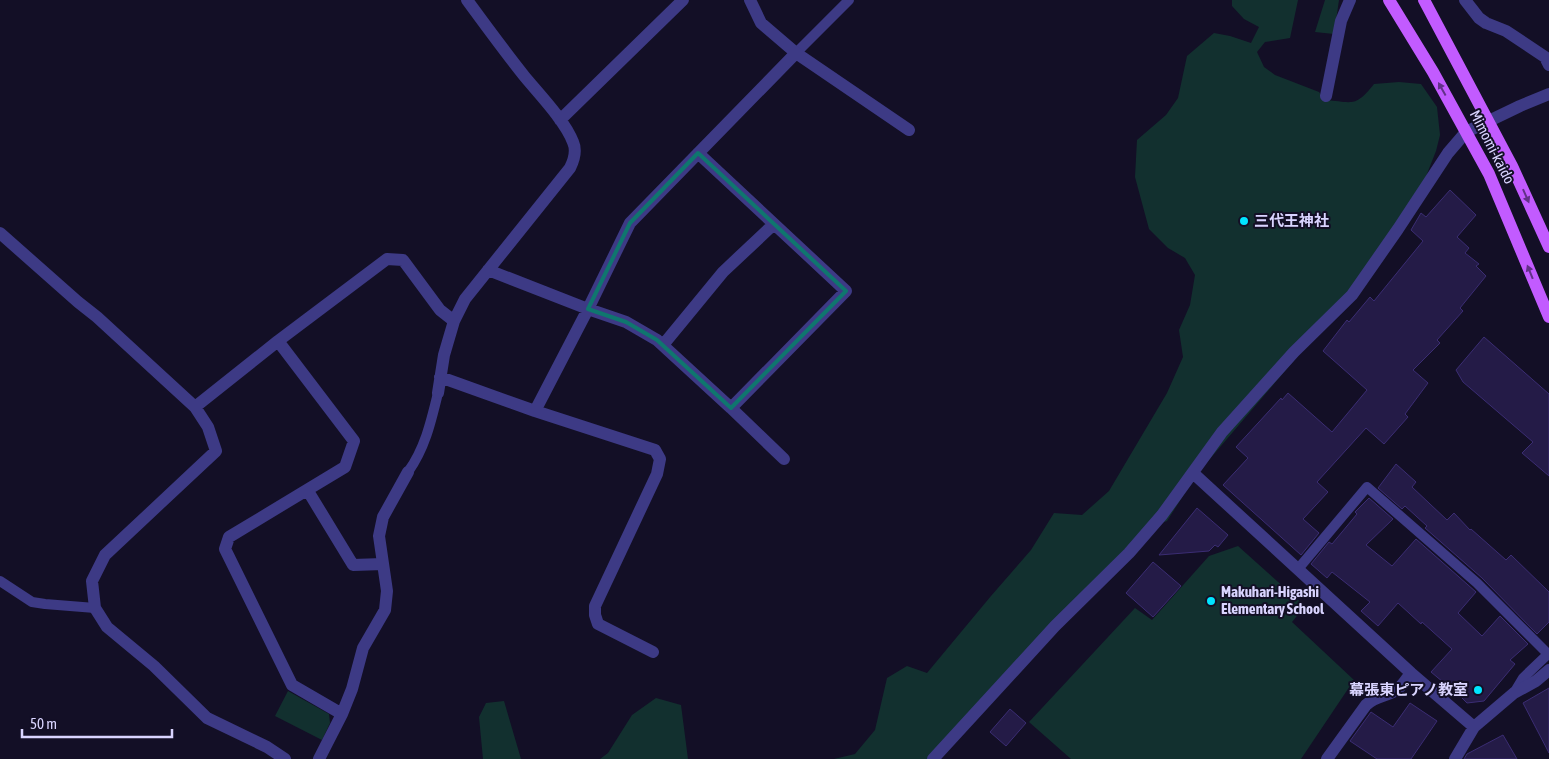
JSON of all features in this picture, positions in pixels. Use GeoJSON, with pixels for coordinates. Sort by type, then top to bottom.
{"type":"FeatureCollection","features":[{"type":"Feature","properties":{"kind":"main road","name":"Mimomi-kaido"},"geometry":{"type":"LineString","coordinates":[[1389,0],[1433,72],[1489,174],[1549,317]]}},
{"type":"Feature","properties":{"kind":"main road","name":"Mimomi-kaido"},"geometry":{"type":"LineString","coordinates":[[1424,0],[1546,231],[1549,247]]}},
{"type":"Feature","properties":{"kind":"street"},"geometry":{"type":"LineString","coordinates":[[438,393],[444,355],[454,321],[464,299],[571,165],[574,156],[574,146],[571,137],[560,120],[510,58],[467,0]]}},
{"type":"Feature","properties":{"kind":"street"},"geometry":{"type":"LineString","coordinates":[[560,120],[683,0]]}},
{"type":"Feature","properties":{"kind":"street"},"geometry":{"type":"LineString","coordinates":[[750,0],[761,23],[796,53],[909,130]]}},
{"type":"Feature","properties":{"kind":"street"},"geometry":{"type":"LineString","coordinates":[[1326,96],[1341,21],[1350,0]]}},
{"type":"Feature","properties":{"kind":"street"},"geometry":{"type":"LineString","coordinates":[[1464,0],[1479,18],[1506,31],[1545,57],[1549,65]]}},
{"type":"Feature","properties":{"kind":"street"},"geometry":{"type":"LineString","coordinates":[[535,411],[630,223],[796,53]]}},
{"type":"Feature","properties":{"kind":"street"},"geometry":{"type":"LineString","coordinates":[[933,759],[1055,626],[1129,553],[1162,515],[1222,432],[1294,352],[1352,294],[1448,153],[1466,132],[1549,94]]}},
{"type":"Feature","properties":{"kind":"street"},"geometry":{"type":"LineString","coordinates":[[698,153],[846,291],[732,408]]}},
{"type":"Feature","properties":{"kind":"street"},"geometry":{"type":"LineString","coordinates":[[663,345],[723,272],[774,224]]}},
{"type":"Feature","properties":{"kind":"street"},"geometry":{"type":"LineString","coordinates":[[0,232],[97,317],[195,407],[208,427],[216,451],[105,555],[92,581],[95,608],[107,627],[154,666],[206,718],[267,747],[285,759]]}},
{"type":"Feature","properties":{"kind":"street"},"geometry":{"type":"LineString","coordinates":[[195,407],[278,341],[387,259],[403,260],[440,310],[454,321]]}},
{"type":"Feature","properties":{"kind":"street"},"geometry":{"type":"LineString","coordinates":[[488,270],[626,322],[657,340],[732,408],[784,459]]}},
{"type":"Feature","properties":{"kind":"street"},"geometry":{"type":"LineString","coordinates":[[278,341],[354,441],[345,467],[229,536],[225,549],[292,685],[342,714]]}},
{"type":"Feature","properties":{"kind":"street"},"geometry":{"type":"LineString","coordinates":[[440,377],[535,411],[655,450],[660,459],[657,474],[595,606],[598,624],[653,652]]}},
{"type":"Feature","properties":{"kind":"street"},"geometry":{"type":"LineString","coordinates":[[319,759],[352,690],[362,648],[384,610],[386,592],[379,536],[383,517],[408,472]]}},
{"type":"Feature","properties":{"kind":"street"},"geometry":{"type":"LineString","coordinates":[[1194,473],[1411,673],[1474,727]]}},
{"type":"Feature","properties":{"kind":"street"},"geometry":{"type":"LineString","coordinates":[[308,490],[353,564],[383,564]]}},
{"type":"Feature","properties":{"kind":"street"},"geometry":{"type":"LineString","coordinates":[[1455,759],[1474,727],[1514,693],[1536,681],[1549,670]]}},
{"type":"Feature","properties":{"kind":"street"},"geometry":{"type":"LineString","coordinates":[[1327,759],[1366,705],[1373,698],[1400,688],[1411,673]]}},
{"type":"Feature","properties":{"kind":"lane"},"geometry":{"type":"LineString","coordinates":[[796,53],[849,0]]}},
{"type":"Feature","properties":{"kind":"lane"},"geometry":{"type":"LineString","coordinates":[[408,472],[418,458],[425,441],[438,393]]}},
{"type":"Feature","properties":{"kind":"lane"},"geometry":{"type":"LineString","coordinates":[[1298,569],[1367,486],[1477,583],[1548,654],[1523,678],[1514,693]]}},
{"type":"Feature","properties":{"kind":"lane"},"geometry":{"type":"LineString","coordinates":[[0,581],[32,602],[95,608]]}},
{"type":"Feature","properties":{"kind":"highlighted area"},"geometry":{"type":"Polygon","coordinates":[[[698,153],[846,291],[731,408],[657,340],[626,322],[588,309],[630,223],[698,153]]]}},
{"type":"Feature","properties":{"kind":"green space"},"geometry":{"type":"Polygon","coordinates":[[[1232,0],[1298,0],[1290,38],[1265,42],[1257,52],[1264,67],[1275,75],[1319,92],[1325,100],[1353,102],[1368,92],[1374,84],[1399,82],[1421,84],[1437,107],[1440,135],[1436,151],[1408,222],[1349,296],[1197,474],[1167,521],[1143,530],[929,759],[834,759],[855,754],[875,730],[887,678],[907,666],[927,673],[1031,550],[1054,513],[1082,515],[1109,491],[1167,393],[1183,357],[1179,330],[1190,305],[1195,275],[1185,258],[1168,248],[1149,229],[1135,177],[1137,140],[1166,115],[1178,98],[1187,56],[1214,33],[1251,43],[1259,27],[1244,19],[1232,6],[1232,0]]]}},
{"type":"Feature","properties":{"kind":"green space"},"geometry":{"type":"Polygon","coordinates":[[[1325,0],[1339,0],[1334,34],[1315,32],[1325,0]]]}},
{"type":"Feature","properties":{"kind":"green space"},"geometry":{"type":"Polygon","coordinates":[[[1238,546],[1305,606],[1292,622],[1354,680],[1301,759],[1071,759],[1029,722],[1135,608],[1152,620],[1209,556],[1238,546]]]}},
{"type":"Feature","properties":{"kind":"green space"},"geometry":{"type":"Polygon","coordinates":[[[288,691],[329,714],[330,723],[322,740],[275,716],[288,691]]]}},
{"type":"Feature","properties":{"kind":"green space"},"geometry":{"type":"Polygon","coordinates":[[[656,698],[681,705],[688,759],[600,759],[608,753],[632,715],[656,698]]]}},
{"type":"Feature","properties":{"kind":"green space"},"geometry":{"type":"Polygon","coordinates":[[[504,701],[521,759],[483,759],[479,717],[486,703],[504,701]]]}},
{"type":"Feature","properties":{"kind":"building"},"geometry":{"type":"Polygon","coordinates":[[[1450,190],[1476,215],[1457,237],[1469,248],[1465,253],[1479,264],[1476,266],[1486,276],[1460,308],[1463,311],[1437,340],[1440,343],[1413,370],[1428,383],[1405,414],[1408,417],[1384,444],[1366,428],[1317,482],[1328,492],[1303,519],[1319,533],[1301,555],[1223,485],[1248,458],[1236,447],[1281,398],[1282,400],[1288,393],[1332,432],[1367,390],[1323,351],[1347,320],[1349,322],[1370,297],[1374,301],[1423,241],[1411,230],[1421,213],[1426,217],[1450,190]]]}},
{"type":"Feature","properties":{"kind":"building"},"geometry":{"type":"Polygon","coordinates":[[[1484,337],[1549,394],[1549,476],[1522,453],[1533,442],[1463,382],[1456,370],[1484,337]]]}},
{"type":"Feature","properties":{"kind":"building"},"geometry":{"type":"Polygon","coordinates":[[[1396,464],[1416,482],[1412,487],[1447,520],[1454,513],[1470,530],[1506,560],[1511,555],[1549,592],[1549,622],[1537,634],[1482,578],[1425,528],[1427,526],[1405,506],[1402,509],[1378,488],[1396,464]]]}},
{"type":"Feature","properties":{"kind":"building"},"geometry":{"type":"Polygon","coordinates":[[[1369,498],[1393,519],[1366,545],[1392,566],[1416,539],[1476,592],[1458,613],[1482,636],[1500,616],[1528,644],[1510,660],[1515,664],[1484,701],[1467,703],[1445,681],[1443,682],[1431,672],[1452,649],[1422,622],[1421,624],[1398,603],[1378,626],[1361,611],[1370,602],[1332,572],[1327,578],[1311,564],[1329,542],[1332,544],[1357,514],[1355,512],[1369,498]]]}},
{"type":"Feature","properties":{"kind":"building"},"geometry":{"type":"Polygon","coordinates":[[[1197,508],[1228,535],[1218,547],[1215,545],[1209,551],[1159,555],[1197,508]]]}},
{"type":"Feature","properties":{"kind":"building"},"geometry":{"type":"Polygon","coordinates":[[[1153,562],[1181,586],[1153,617],[1126,593],[1153,562]]]}},
{"type":"Feature","properties":{"kind":"building"},"geometry":{"type":"Polygon","coordinates":[[[1549,688],[1549,753],[1523,703],[1549,688]]]}},
{"type":"Feature","properties":{"kind":"building"},"geometry":{"type":"Polygon","coordinates":[[[1410,703],[1437,721],[1411,759],[1377,759],[1350,741],[1371,712],[1393,727],[1410,703]]]}},
{"type":"Feature","properties":{"kind":"building"},"geometry":{"type":"Polygon","coordinates":[[[1010,709],[1026,723],[1006,746],[990,732],[1010,709]]]}},
{"type":"Feature","properties":{"kind":"building"},"geometry":{"type":"Polygon","coordinates":[[[1503,735],[1517,759],[1464,759],[1467,754],[1503,735]]]}},
{"type":"Feature","properties":{"kind":"place","name":"三代王神社"},"geometry":{"type":"Point","coordinates":[1244,221]}},
{"type":"Feature","properties":{"kind":"place","name":"Makuhari-Higashi Elementary School"},"geometry":{"type":"Point","coordinates":[1211,601]}},
{"type":"Feature","properties":{"kind":"place","name":"幕張東ピアノ教室"},"geometry":{"type":"Point","coordinates":[1478,690]}}]}
